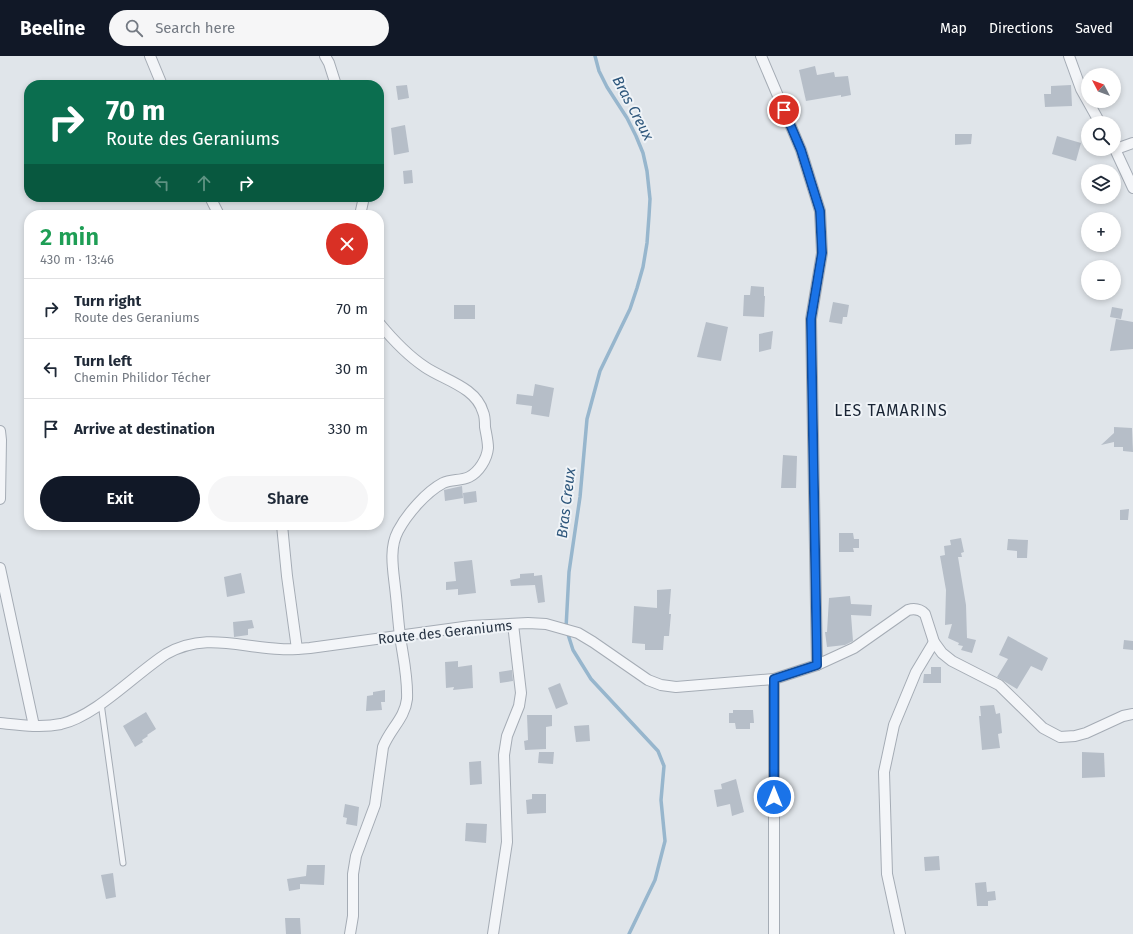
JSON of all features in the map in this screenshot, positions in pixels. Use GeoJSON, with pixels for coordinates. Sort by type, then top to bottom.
{"type":"FeatureCollection","features":[{"type":"Feature","properties":{"kind":"street"},"geometry":{"type":"LineString","coordinates":[[150,56],[160,80]]}},
{"type":"Feature","properties":{"kind":"street"},"geometry":{"type":"LineString","coordinates":[[325,56],[334,80]]}},
{"type":"Feature","properties":{"kind":"street"},"geometry":{"type":"LineString","coordinates":[[761,56],[801,150],[820,211],[822,253],[811,319],[817,665]]}},
{"type":"Feature","properties":{"kind":"street"},"geometry":{"type":"LineString","coordinates":[[1069,56],[1081,89],[1096,116]]}},
{"type":"Feature","properties":{"kind":"street"},"geometry":{"type":"LineString","coordinates":[[1121,146],[1133,143]]}},
{"type":"Feature","properties":{"kind":"street"},"geometry":{"type":"LineString","coordinates":[[1119,156],[1133,188]]}},
{"type":"Feature","properties":{"kind":"street"},"geometry":{"type":"LineString","coordinates":[[350,934],[353,916],[353,874],[356,856],[375,805],[383,747],[386,739],[400,720],[407,700],[406,677],[392,558],[394,541],[398,531],[418,503],[431,490],[444,482],[468,478],[477,472],[482,465],[488,448],[483,412],[474,397],[461,387],[425,368],[392,339],[384,329]]}},
{"type":"Feature","properties":{"kind":"street"},"geometry":{"type":"LineString","coordinates":[[0,431],[0,499]]}},
{"type":"Feature","properties":{"kind":"street"},"geometry":{"type":"LineString","coordinates":[[282,530],[297,649]]}},
{"type":"Feature","properties":{"kind":"street"},"geometry":{"type":"LineString","coordinates":[[0,568],[34,726]]}},
{"type":"Feature","properties":{"kind":"street","name":"Route des Geraniums"},"geometry":{"type":"LineString","coordinates":[[0,723],[34,726],[60,724],[73,721],[101,703],[155,661],[176,648],[204,642],[280,650],[471,626],[546,624],[578,634],[597,644],[648,680],[661,685],[676,687],[774,679],[817,665],[854,648],[908,610],[913,609],[922,611],[925,614],[934,642],[942,653],[952,661],[998,685],[1043,728],[1060,737],[1075,736],[1086,733],[1123,716],[1133,714]]}},
{"type":"Feature","properties":{"kind":"street"},"geometry":{"type":"LineString","coordinates":[[493,934],[507,842],[504,750],[507,736],[519,706],[521,692],[513,624]]}},
{"type":"Feature","properties":{"kind":"street"},"geometry":{"type":"LineString","coordinates":[[900,934],[887,874],[884,772],[894,725],[916,672],[934,642]]}},
{"type":"Feature","properties":{"kind":"street"},"geometry":{"type":"LineString","coordinates":[[774,679],[774,934]]}},
{"type":"Feature","properties":{"kind":"lane"},"geometry":{"type":"LineString","coordinates":[[101,703],[123,863]]}},
{"type":"Feature","properties":{"kind":"building"},"geometry":{"type":"Polygon","coordinates":[[[815,66],[817,75],[834,72],[835,77],[848,76],[851,95],[841,97],[841,95],[806,101],[799,70],[815,66]]]}},
{"type":"Feature","properties":{"kind":"building"},"geometry":{"type":"Polygon","coordinates":[[[407,85],[409,98],[398,100],[396,86],[407,85]]]}},
{"type":"Feature","properties":{"kind":"building"},"geometry":{"type":"Polygon","coordinates":[[[1071,85],[1072,106],[1045,107],[1044,94],[1051,94],[1051,86],[1071,85]]]}},
{"type":"Feature","properties":{"kind":"building"},"geometry":{"type":"Polygon","coordinates":[[[405,125],[409,152],[394,155],[391,128],[405,125]]]}},
{"type":"Feature","properties":{"kind":"building"},"geometry":{"type":"Polygon","coordinates":[[[955,134],[972,134],[971,144],[955,145],[955,134]]]}},
{"type":"Feature","properties":{"kind":"building"},"geometry":{"type":"Polygon","coordinates":[[[1057,136],[1081,143],[1076,161],[1052,154],[1057,136]]]}},
{"type":"Feature","properties":{"kind":"building"},"geometry":{"type":"Polygon","coordinates":[[[412,170],[413,183],[404,184],[403,171],[412,170]]]}},
{"type":"Feature","properties":{"kind":"building"},"geometry":{"type":"Polygon","coordinates":[[[751,286],[764,287],[764,317],[743,316],[744,295],[750,295],[751,286]]]}},
{"type":"Feature","properties":{"kind":"building"},"geometry":{"type":"Polygon","coordinates":[[[833,302],[849,305],[847,317],[843,317],[842,324],[829,322],[833,302]]]}},
{"type":"Feature","properties":{"kind":"building"},"geometry":{"type":"Polygon","coordinates":[[[454,305],[475,305],[475,319],[454,319],[454,305]]]}},
{"type":"Feature","properties":{"kind":"building"},"geometry":{"type":"Polygon","coordinates":[[[1112,307],[1123,309],[1121,319],[1110,317],[1112,307]]]}},
{"type":"Feature","properties":{"kind":"building"},"geometry":{"type":"Polygon","coordinates":[[[1116,319],[1133,322],[1133,349],[1110,351],[1116,319]]]}},
{"type":"Feature","properties":{"kind":"building"},"geometry":{"type":"Polygon","coordinates":[[[706,322],[728,327],[721,361],[697,357],[706,322]]]}},
{"type":"Feature","properties":{"kind":"building"},"geometry":{"type":"Polygon","coordinates":[[[773,331],[771,349],[759,352],[759,334],[773,331]]]}},
{"type":"Feature","properties":{"kind":"building"},"geometry":{"type":"Polygon","coordinates":[[[535,384],[554,388],[549,417],[531,414],[532,406],[516,404],[517,394],[533,396],[535,384]]]}},
{"type":"Feature","properties":{"kind":"building"},"geometry":{"type":"Polygon","coordinates":[[[1114,427],[1132,428],[1133,452],[1123,451],[1123,447],[1114,447],[1114,442],[1101,445],[1114,433],[1114,427]]]}},
{"type":"Feature","properties":{"kind":"building"},"geometry":{"type":"Polygon","coordinates":[[[783,455],[797,456],[796,488],[781,488],[783,455]]]}},
{"type":"Feature","properties":{"kind":"building"},"geometry":{"type":"Polygon","coordinates":[[[462,486],[463,498],[445,501],[444,490],[462,486]]]}},
{"type":"Feature","properties":{"kind":"building"},"geometry":{"type":"Polygon","coordinates":[[[476,491],[477,502],[464,504],[463,493],[476,491]]]}},
{"type":"Feature","properties":{"kind":"building"},"geometry":{"type":"Polygon","coordinates":[[[1129,509],[1128,520],[1120,520],[1120,510],[1129,509]]]}},
{"type":"Feature","properties":{"kind":"building"},"geometry":{"type":"Polygon","coordinates":[[[839,533],[853,533],[854,539],[859,539],[859,548],[853,548],[854,552],[839,552],[839,533]]]}},
{"type":"Feature","properties":{"kind":"building"},"geometry":{"type":"Polygon","coordinates":[[[961,538],[964,552],[961,553],[962,557],[958,557],[966,605],[967,638],[976,640],[972,653],[961,650],[963,646],[958,645],[959,643],[948,638],[952,624],[945,625],[946,590],[940,556],[945,555],[944,546],[951,545],[950,540],[961,538]]]}},
{"type":"Feature","properties":{"kind":"building"},"geometry":{"type":"Polygon","coordinates":[[[1008,539],[1028,540],[1027,558],[1017,558],[1017,551],[1007,550],[1008,539]]]}},
{"type":"Feature","properties":{"kind":"building"},"geometry":{"type":"Polygon","coordinates":[[[472,560],[476,593],[458,595],[458,589],[446,590],[446,582],[456,581],[454,562],[472,560]]]}},
{"type":"Feature","properties":{"kind":"building"},"geometry":{"type":"Polygon","coordinates":[[[241,573],[245,593],[227,597],[224,577],[241,573]]]}},
{"type":"Feature","properties":{"kind":"building"},"geometry":{"type":"Polygon","coordinates":[[[534,573],[534,576],[542,575],[545,602],[538,603],[535,585],[511,586],[510,580],[520,578],[520,574],[534,573]]]}},
{"type":"Feature","properties":{"kind":"building"},"geometry":{"type":"Polygon","coordinates":[[[671,589],[669,636],[664,636],[663,650],[645,650],[645,644],[632,643],[634,606],[657,608],[657,590],[671,589]]]}},
{"type":"Feature","properties":{"kind":"building"},"geometry":{"type":"Polygon","coordinates":[[[850,596],[851,604],[872,605],[871,616],[851,615],[853,641],[845,645],[827,647],[825,632],[827,632],[829,598],[850,596]]]}},
{"type":"Feature","properties":{"kind":"building"},"geometry":{"type":"Polygon","coordinates":[[[252,620],[254,628],[248,629],[248,635],[234,637],[233,622],[252,620]]]}},
{"type":"Feature","properties":{"kind":"building"},"geometry":{"type":"Polygon","coordinates":[[[1008,636],[1048,658],[1042,671],[1031,666],[1017,689],[997,677],[1008,659],[999,655],[1008,636]]]}},
{"type":"Feature","properties":{"kind":"building"},"geometry":{"type":"Polygon","coordinates":[[[1124,640],[1133,641],[1133,650],[1123,649],[1124,640]]]}},
{"type":"Feature","properties":{"kind":"building"},"geometry":{"type":"Polygon","coordinates":[[[458,661],[458,667],[472,665],[473,688],[453,690],[454,687],[446,688],[445,662],[458,661]]]}},
{"type":"Feature","properties":{"kind":"building"},"geometry":{"type":"Polygon","coordinates":[[[931,667],[941,667],[941,683],[923,683],[924,674],[931,674],[931,667]]]}},
{"type":"Feature","properties":{"kind":"building"},"geometry":{"type":"Polygon","coordinates":[[[512,670],[513,681],[500,683],[499,672],[512,670]]]}},
{"type":"Feature","properties":{"kind":"building"},"geometry":{"type":"Polygon","coordinates":[[[560,683],[568,704],[556,709],[548,688],[560,683]]]}},
{"type":"Feature","properties":{"kind":"building"},"geometry":{"type":"Polygon","coordinates":[[[385,690],[385,702],[381,702],[382,710],[366,711],[367,696],[373,695],[373,692],[385,690]]]}},
{"type":"Feature","properties":{"kind":"building"},"geometry":{"type":"Polygon","coordinates":[[[994,705],[996,714],[1000,713],[1002,733],[998,734],[1000,748],[982,750],[979,716],[981,716],[980,706],[994,705]]]}},
{"type":"Feature","properties":{"kind":"building"},"geometry":{"type":"Polygon","coordinates":[[[733,710],[753,710],[754,723],[750,723],[750,729],[736,729],[735,723],[729,723],[729,713],[733,713],[733,710]]]}},
{"type":"Feature","properties":{"kind":"building"},"geometry":{"type":"Polygon","coordinates":[[[146,712],[156,729],[142,740],[143,742],[135,747],[123,726],[146,712]]]}},
{"type":"Feature","properties":{"kind":"building"},"geometry":{"type":"Polygon","coordinates":[[[527,715],[552,715],[552,726],[546,727],[546,749],[525,750],[524,741],[528,740],[527,715]]]}},
{"type":"Feature","properties":{"kind":"building"},"geometry":{"type":"Polygon","coordinates":[[[589,725],[590,741],[576,742],[574,726],[589,725]]]}},
{"type":"Feature","properties":{"kind":"building"},"geometry":{"type":"Polygon","coordinates":[[[539,752],[554,752],[553,764],[538,763],[539,752]]]}},
{"type":"Feature","properties":{"kind":"building"},"geometry":{"type":"Polygon","coordinates":[[[1082,752],[1104,753],[1105,777],[1082,778],[1082,752]]]}},
{"type":"Feature","properties":{"kind":"building"},"geometry":{"type":"Polygon","coordinates":[[[481,761],[482,784],[470,785],[469,762],[481,761]]]}},
{"type":"Feature","properties":{"kind":"building"},"geometry":{"type":"Polygon","coordinates":[[[736,779],[744,812],[732,816],[730,804],[717,807],[714,790],[722,789],[721,784],[736,779]]]}},
{"type":"Feature","properties":{"kind":"building"},"geometry":{"type":"Polygon","coordinates":[[[532,794],[546,794],[546,813],[527,814],[526,800],[532,799],[532,794]]]}},
{"type":"Feature","properties":{"kind":"building"},"geometry":{"type":"Polygon","coordinates":[[[345,804],[359,807],[357,826],[346,824],[347,818],[343,817],[345,804]]]}},
{"type":"Feature","properties":{"kind":"building"},"geometry":{"type":"Polygon","coordinates":[[[466,823],[487,824],[486,843],[465,841],[466,823]]]}},
{"type":"Feature","properties":{"kind":"building"},"geometry":{"type":"Polygon","coordinates":[[[939,856],[940,870],[925,871],[924,857],[939,856]]]}},
{"type":"Feature","properties":{"kind":"building"},"geometry":{"type":"Polygon","coordinates":[[[307,865],[325,865],[324,885],[300,884],[300,889],[289,891],[287,879],[306,876],[307,865]]]}},
{"type":"Feature","properties":{"kind":"building"},"geometry":{"type":"Polygon","coordinates":[[[113,873],[116,897],[106,899],[101,875],[113,873]]]}},
{"type":"Feature","properties":{"kind":"building"},"geometry":{"type":"Polygon","coordinates":[[[986,882],[987,892],[995,891],[996,900],[988,901],[988,906],[977,906],[975,883],[986,882]]]}},
{"type":"Feature","properties":{"kind":"building"},"geometry":{"type":"Polygon","coordinates":[[[285,918],[300,918],[301,934],[286,934],[285,918]]]}},
{"type":"Feature","properties":{"kind":"waterway","name":"Bras Creux"},"geometry":{"type":"LineString","coordinates":[[595,56],[599,71],[607,87],[627,118],[643,153],[647,171],[650,199],[647,243],[643,267],[637,288],[630,309],[600,371],[587,419],[580,497],[569,572],[566,628],[573,650],[591,679],[658,751],[664,766],[661,800],[665,841],[655,880],[629,934]]}},
{"type":"Feature","properties":{"kind":"district","name":"LES TAMARINS"},"geometry":{"type":"Point","coordinates":[891,410]}},
{"type":"Feature","properties":{"kind":"route"},"geometry":{"type":"LineString","coordinates":[[774,797],[774,679],[817,665],[811,319],[822,253],[820,211],[801,150],[784,110]]}}]}
